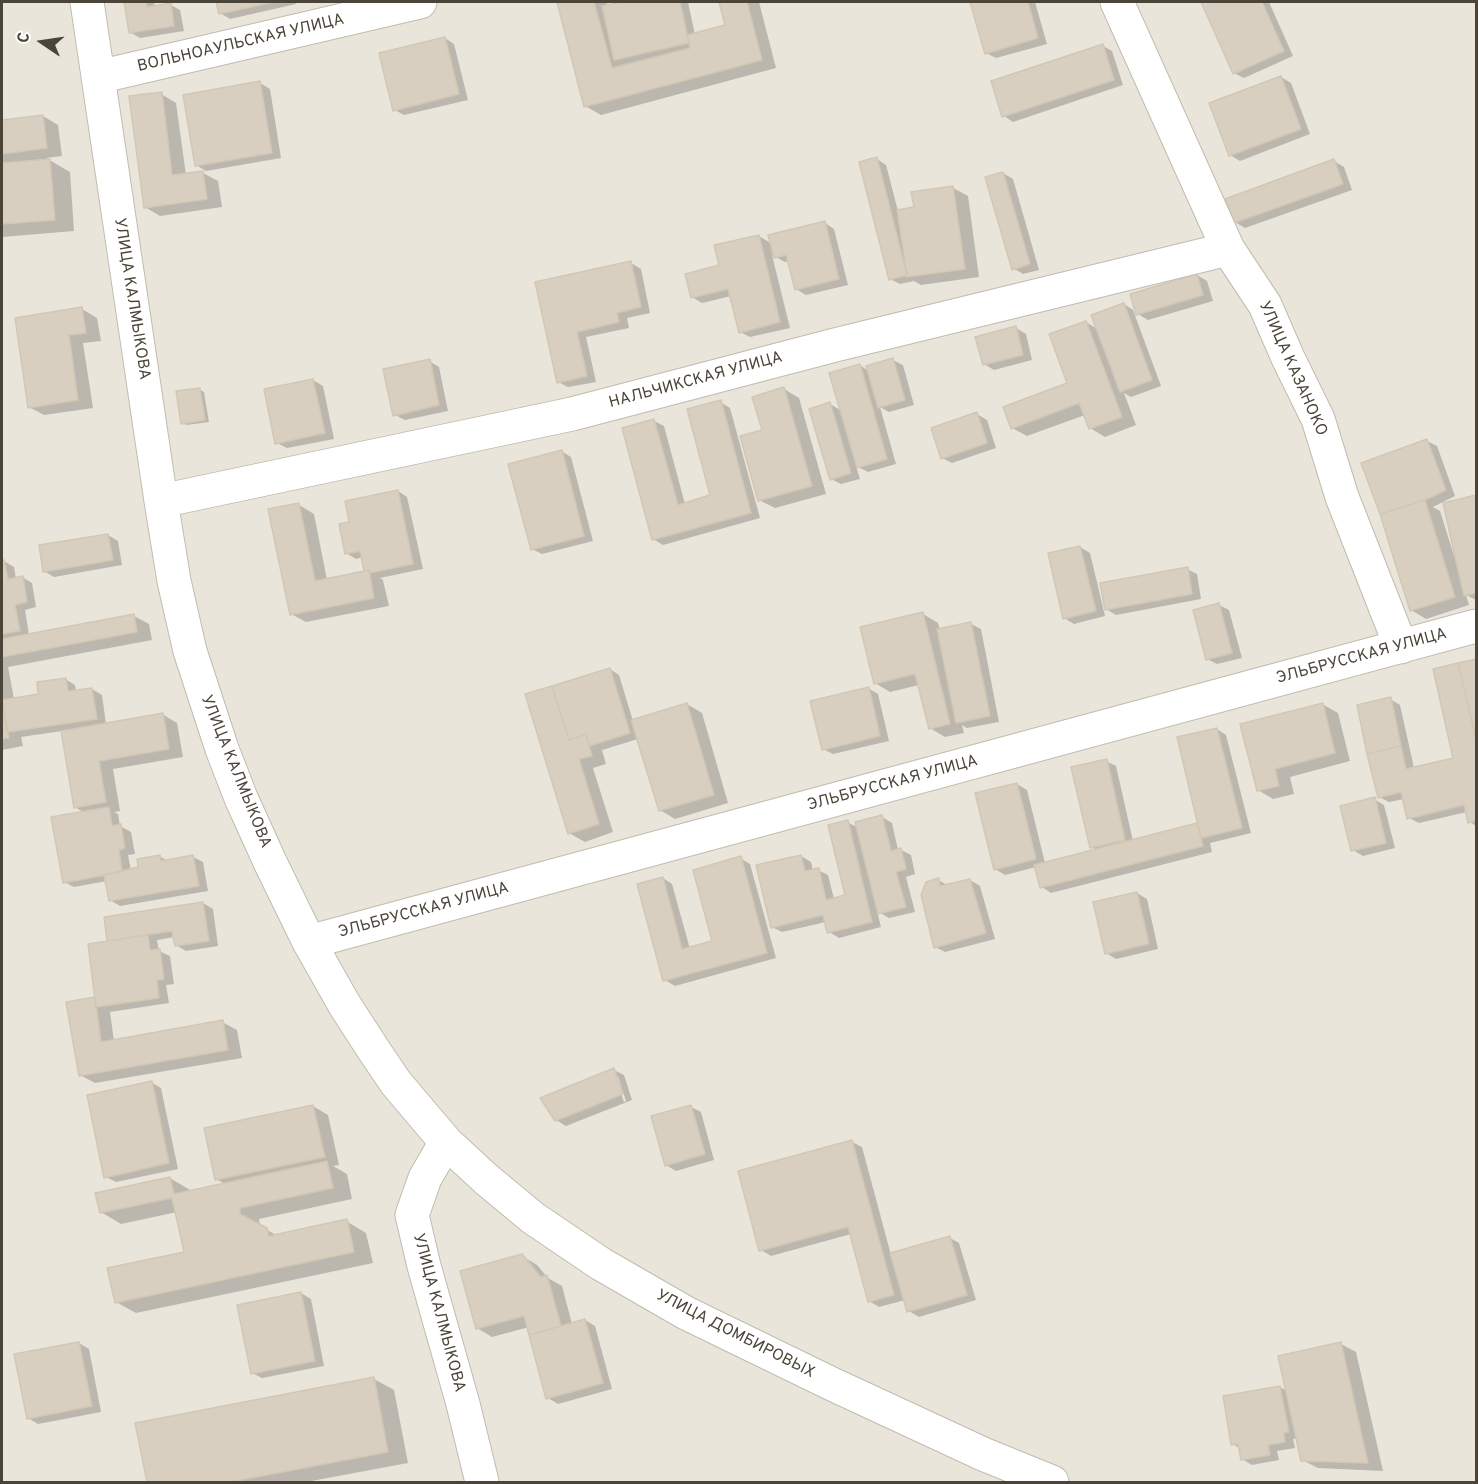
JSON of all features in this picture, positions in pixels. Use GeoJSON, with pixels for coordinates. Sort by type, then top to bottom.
{"type":"FeatureCollection","features":[{"type":"Feature","properties":{"kind":"street","name":"УЛИЦА КАЛМЫКОВА"},"geometry":{"type":"LineString","coordinates":[[87,2],[161,501],[174,581],[190,651],[222,749],[242,798],[309,942],[344,1004],[396,1083],[447,1142],[425,1178],[412,1215],[424,1266],[464,1404],[482,1482]]}},
{"type":"Feature","properties":{"kind":"street","name":"ВОЛЬНОАУЛЬСКАЯ УЛИЦА"},"geometry":{"type":"LineString","coordinates":[[98,77],[420,2]]}},
{"type":"Feature","properties":{"kind":"street","name":"УЛИЦА КАЗАНОКО"},"geometry":{"type":"LineString","coordinates":[[1117,2],[1228,249],[1265,305],[1318,419],[1342,497],[1401,647]]}},
{"type":"Feature","properties":{"kind":"street","name":"НАЛЬЧИКСКАЯ УЛИЦА"},"geometry":{"type":"LineString","coordinates":[[161,501],[572,414],[835,345],[1228,249]]}},
{"type":"Feature","properties":{"kind":"street","name":"ЭЛЬБРУССКАЯ УЛИЦА"},"geometry":{"type":"LineString","coordinates":[[309,942],[1476,626]]}},
{"type":"Feature","properties":{"kind":"street","name":"УЛИЦА ДОМБИРОВЫХ"},"geometry":{"type":"LineString","coordinates":[[447,1142],[486,1179],[533,1218],[601,1264],[686,1313],[853,1394],[983,1454],[1052,1482]]}},
{"type":"Feature","properties":{"kind":"shaded area"},"geometry":{"type":"Polygon","coordinates":[[[2,2],[1476,2],[1476,1482],[2,1482],[2,2]]]}},
{"type":"Feature","properties":{"kind":"building"},"geometry":{"type":"Polygon","coordinates":[[[124,2],[146,2],[147,7],[171,3],[174,26],[129,33],[124,2]]]}},
{"type":"Feature","properties":{"kind":"building"},"geometry":{"type":"Polygon","coordinates":[[[216,2],[274,2],[219,14],[216,2]]]}},
{"type":"Feature","properties":{"kind":"building"},"geometry":{"type":"Polygon","coordinates":[[[557,2],[594,2],[612,68],[690,48],[687,35],[725,25],[719,2],[747,2],[762,60],[584,107],[557,2]]]}},
{"type":"Feature","properties":{"kind":"building"},"geometry":{"type":"Polygon","coordinates":[[[622,2],[680,2],[689,43],[614,60],[602,6],[622,2]]]}},
{"type":"Feature","properties":{"kind":"building"},"geometry":{"type":"Polygon","coordinates":[[[970,2],[1028,2],[1038,38],[985,54],[970,2]]]}},
{"type":"Feature","properties":{"kind":"building"},"geometry":{"type":"Polygon","coordinates":[[[1201,2],[1262,2],[1284,51],[1233,74],[1201,2]]]}},
{"type":"Feature","properties":{"kind":"building"},"geometry":{"type":"Polygon","coordinates":[[[445,37],[459,94],[393,111],[379,53],[445,37]]]}},
{"type":"Feature","properties":{"kind":"building"},"geometry":{"type":"Polygon","coordinates":[[[1103,44],[1114,80],[1002,117],[991,81],[1103,44]]]}},
{"type":"Feature","properties":{"kind":"building"},"geometry":{"type":"Polygon","coordinates":[[[1281,76],[1301,129],[1229,156],[1209,103],[1281,76]]]}},
{"type":"Feature","properties":{"kind":"building"},"geometry":{"type":"Polygon","coordinates":[[[260,81],[272,153],[195,166],[183,95],[260,81]]]}},
{"type":"Feature","properties":{"kind":"building"},"geometry":{"type":"Polygon","coordinates":[[[162,92],[172,175],[203,171],[207,199],[144,208],[129,96],[162,92]]]}},
{"type":"Feature","properties":{"kind":"building"},"geometry":{"type":"Polygon","coordinates":[[[43,115],[47,148],[2,154],[2,120],[43,115]]]}},
{"type":"Feature","properties":{"kind":"building"},"geometry":{"type":"Polygon","coordinates":[[[877,157],[907,275],[889,280],[859,162],[877,157]]]}},
{"type":"Feature","properties":{"kind":"building"},"geometry":{"type":"Polygon","coordinates":[[[50,159],[55,220],[2,224],[2,163],[50,159]]]}},
{"type":"Feature","properties":{"kind":"building"},"geometry":{"type":"Polygon","coordinates":[[[1334,159],[1343,184],[1234,223],[1225,199],[1334,159]]]}},
{"type":"Feature","properties":{"kind":"building"},"geometry":{"type":"Polygon","coordinates":[[[1003,172],[1030,264],[1012,270],[985,177],[1003,172]]]}},
{"type":"Feature","properties":{"kind":"building"},"geometry":{"type":"Polygon","coordinates":[[[953,186],[965,269],[906,277],[897,210],[914,207],[911,192],[953,186]]]}},
{"type":"Feature","properties":{"kind":"building"},"geometry":{"type":"Polygon","coordinates":[[[825,221],[839,279],[795,290],[786,255],[774,258],[768,235],[825,221]]]}},
{"type":"Feature","properties":{"kind":"building"},"geometry":{"type":"Polygon","coordinates":[[[759,235],[780,322],[739,333],[728,289],[691,298],[685,274],[719,265],[714,245],[759,235]]]}},
{"type":"Feature","properties":{"kind":"building"},"geometry":{"type":"Polygon","coordinates":[[[631,261],[641,307],[617,313],[619,322],[577,332],[587,376],[557,383],[535,282],[631,261]]]}},
{"type":"Feature","properties":{"kind":"building"},"geometry":{"type":"Polygon","coordinates":[[[1197,274],[1203,295],[1136,315],[1130,294],[1197,274]]]}},
{"type":"Feature","properties":{"kind":"building"},"geometry":{"type":"Polygon","coordinates":[[[1124,303],[1152,380],[1120,392],[1091,315],[1124,303]]]}},
{"type":"Feature","properties":{"kind":"building"},"geometry":{"type":"Polygon","coordinates":[[[82,307],[86,333],[69,335],[78,400],[28,408],[15,318],[82,307]]]}},
{"type":"Feature","properties":{"kind":"building"},"geometry":{"type":"Polygon","coordinates":[[[1086,321],[1122,417],[1089,429],[1079,403],[1011,429],[1003,407],[1067,383],[1049,334],[1086,321]]]}},
{"type":"Feature","properties":{"kind":"building"},"geometry":{"type":"Polygon","coordinates":[[[1016,326],[1023,355],[983,365],[975,337],[1016,326]]]}},
{"type":"Feature","properties":{"kind":"building"},"geometry":{"type":"Polygon","coordinates":[[[893,358],[905,400],[878,408],[866,366],[893,358]]]}},
{"type":"Feature","properties":{"kind":"building"},"geometry":{"type":"Polygon","coordinates":[[[430,359],[439,405],[393,416],[383,369],[430,359]]]}},
{"type":"Feature","properties":{"kind":"building"},"geometry":{"type":"Polygon","coordinates":[[[860,364],[887,459],[857,468],[829,373],[860,364]]]}},
{"type":"Feature","properties":{"kind":"building"},"geometry":{"type":"Polygon","coordinates":[[[313,379],[325,433],[275,444],[264,389],[313,379]]]}},
{"type":"Feature","properties":{"kind":"building"},"geometry":{"type":"Polygon","coordinates":[[[784,387],[812,486],[758,501],[740,436],[762,430],[752,397],[784,387]]]}},
{"type":"Feature","properties":{"kind":"building"},"geometry":{"type":"Polygon","coordinates":[[[200,388],[205,420],[181,424],[176,391],[200,388]]]}},
{"type":"Feature","properties":{"kind":"building"},"geometry":{"type":"Polygon","coordinates":[[[721,400],[751,513],[652,540],[622,428],[654,419],[678,505],[710,495],[687,409],[721,400]]]}},
{"type":"Feature","properties":{"kind":"building"},"geometry":{"type":"Polygon","coordinates":[[[830,402],[851,473],[830,480],[809,409],[830,402]]]}},
{"type":"Feature","properties":{"kind":"building"},"geometry":{"type":"Polygon","coordinates":[[[977,412],[987,443],[941,459],[931,428],[977,412]]]}},
{"type":"Feature","properties":{"kind":"building"},"geometry":{"type":"Polygon","coordinates":[[[1427,439],[1446,490],[1425,500],[1380,514],[1361,463],[1427,439]]]}},
{"type":"Feature","properties":{"kind":"building"},"geometry":{"type":"Polygon","coordinates":[[[562,450],[584,536],[531,550],[508,464],[562,450]]]}},
{"type":"Feature","properties":{"kind":"building"},"geometry":{"type":"Polygon","coordinates":[[[398,490],[413,564],[369,573],[369,570],[364,571],[360,551],[345,554],[339,524],[349,522],[345,501],[398,490]]]}},
{"type":"Feature","properties":{"kind":"building"},"geometry":{"type":"Polygon","coordinates":[[[1476,495],[1476,593],[1464,596],[1443,503],[1476,495]]]}},
{"type":"Feature","properties":{"kind":"building"},"geometry":{"type":"Polygon","coordinates":[[[1425,500],[1455,597],[1410,611],[1380,514],[1425,500]]]}},
{"type":"Feature","properties":{"kind":"building"},"geometry":{"type":"Polygon","coordinates":[[[299,503],[315,581],[369,570],[374,598],[290,615],[268,509],[299,503]]]}},
{"type":"Feature","properties":{"kind":"building"},"geometry":{"type":"Polygon","coordinates":[[[108,534],[113,560],[43,572],[39,545],[108,534]]]}},
{"type":"Feature","properties":{"kind":"building"},"geometry":{"type":"Polygon","coordinates":[[[1080,546],[1096,611],[1063,619],[1048,553],[1080,546]]]}},
{"type":"Feature","properties":{"kind":"building"},"geometry":{"type":"Polygon","coordinates":[[[2,560],[4,560],[8,579],[23,576],[27,602],[15,605],[20,631],[2,634],[2,560]]]}},
{"type":"Feature","properties":{"kind":"building"},"geometry":{"type":"Polygon","coordinates":[[[1188,567],[1192,594],[1105,610],[1100,583],[1188,567]]]}},
{"type":"Feature","properties":{"kind":"building"},"geometry":{"type":"Polygon","coordinates":[[[1219,603],[1232,653],[1206,660],[1193,610],[1219,603]]]}},
{"type":"Feature","properties":{"kind":"building"},"geometry":{"type":"Polygon","coordinates":[[[923,612],[950,724],[929,729],[915,674],[874,684],[860,627],[923,612]]]}},
{"type":"Feature","properties":{"kind":"building"},"geometry":{"type":"Polygon","coordinates":[[[134,614],[137,632],[2,657],[2,639],[134,614]]]}},
{"type":"Feature","properties":{"kind":"building"},"geometry":{"type":"Polygon","coordinates":[[[971,622],[990,716],[956,723],[937,629],[971,622]]]}},
{"type":"Feature","properties":{"kind":"building"},"geometry":{"type":"Polygon","coordinates":[[[1476,659],[1476,739],[1458,663],[1476,659]]]}},
{"type":"Feature","properties":{"kind":"building"},"geometry":{"type":"Polygon","coordinates":[[[1458,663],[1476,739],[1476,821],[1468,823],[1464,805],[1407,819],[1401,792],[1378,798],[1367,754],[1401,746],[1406,769],[1453,758],[1433,669],[1458,663]]]}},
{"type":"Feature","properties":{"kind":"building"},"geometry":{"type":"Polygon","coordinates":[[[610,668],[630,733],[589,746],[586,734],[569,740],[552,686],[610,668]]]}},
{"type":"Feature","properties":{"kind":"building"},"geometry":{"type":"Polygon","coordinates":[[[66,678],[68,691],[92,688],[97,719],[7,732],[2,700],[38,694],[37,682],[66,678]]]}},
{"type":"Feature","properties":{"kind":"building"},"geometry":{"type":"Polygon","coordinates":[[[552,686],[569,740],[586,734],[592,756],[579,759],[599,824],[568,834],[525,694],[552,686]]]}},
{"type":"Feature","properties":{"kind":"building"},"geometry":{"type":"Polygon","coordinates":[[[869,687],[880,736],[822,750],[810,701],[869,687]]]}},
{"type":"Feature","properties":{"kind":"building"},"geometry":{"type":"Polygon","coordinates":[[[1391,697],[1401,746],[1367,754],[1357,705],[1391,697]]]}},
{"type":"Feature","properties":{"kind":"building"},"geometry":{"type":"Polygon","coordinates":[[[2,699],[9,738],[2,739],[2,699]]]}},
{"type":"Feature","properties":{"kind":"building"},"geometry":{"type":"Polygon","coordinates":[[[687,703],[714,795],[659,811],[631,720],[687,703]]]}},
{"type":"Feature","properties":{"kind":"building"},"geometry":{"type":"Polygon","coordinates":[[[1323,703],[1335,753],[1275,769],[1279,786],[1257,791],[1240,724],[1323,703]]]}},
{"type":"Feature","properties":{"kind":"building"},"geometry":{"type":"Polygon","coordinates":[[[163,713],[169,749],[99,761],[106,802],[74,808],[61,731],[163,713]]]}},
{"type":"Feature","properties":{"kind":"building"},"geometry":{"type":"Polygon","coordinates":[[[1217,728],[1242,828],[1201,838],[1177,737],[1217,728]]]}},
{"type":"Feature","properties":{"kind":"building"},"geometry":{"type":"Polygon","coordinates":[[[1107,759],[1125,840],[1090,848],[1071,767],[1107,759]]]}},
{"type":"Feature","properties":{"kind":"building"},"geometry":{"type":"Polygon","coordinates":[[[1017,783],[1036,859],[994,870],[975,793],[1017,783]]]}},
{"type":"Feature","properties":{"kind":"building"},"geometry":{"type":"Polygon","coordinates":[[[1375,797],[1386,843],[1351,851],[1340,806],[1375,797]]]}},
{"type":"Feature","properties":{"kind":"building"},"geometry":{"type":"Polygon","coordinates":[[[109,807],[112,826],[121,824],[125,848],[119,850],[122,872],[63,883],[51,817],[109,807]]]}},
{"type":"Feature","properties":{"kind":"building"},"geometry":{"type":"Polygon","coordinates":[[[882,815],[891,851],[901,848],[906,869],[896,872],[906,907],[878,914],[855,822],[882,815]]]}},
{"type":"Feature","properties":{"kind":"building"},"geometry":{"type":"Polygon","coordinates":[[[848,820],[872,922],[827,933],[823,915],[771,928],[756,865],[801,855],[805,871],[819,868],[826,900],[845,895],[828,825],[848,820]]]}},
{"type":"Feature","properties":{"kind":"building"},"geometry":{"type":"Polygon","coordinates":[[[1197,823],[1203,846],[1040,888],[1034,865],[1197,823]]]}},
{"type":"Feature","properties":{"kind":"building"},"geometry":{"type":"Polygon","coordinates":[[[160,855],[161,861],[193,855],[199,886],[109,901],[104,875],[138,867],[137,859],[160,855]]]}},
{"type":"Feature","properties":{"kind":"building"},"geometry":{"type":"Polygon","coordinates":[[[741,856],[767,953],[663,981],[637,884],[663,877],[682,949],[712,941],[693,870],[741,856]]]}},
{"type":"Feature","properties":{"kind":"building"},"geometry":{"type":"Polygon","coordinates":[[[939,878],[940,886],[970,879],[986,933],[934,948],[921,895],[926,882],[939,878]]]}},
{"type":"Feature","properties":{"kind":"building"},"geometry":{"type":"Polygon","coordinates":[[[1137,892],[1149,944],[1105,954],[1093,902],[1137,892]]]}},
{"type":"Feature","properties":{"kind":"building"},"geometry":{"type":"Polygon","coordinates":[[[203,902],[209,941],[175,946],[172,931],[107,941],[104,917],[203,902]]]}},
{"type":"Feature","properties":{"kind":"building"},"geometry":{"type":"Polygon","coordinates":[[[148,935],[150,950],[160,949],[164,979],[157,980],[159,998],[96,1007],[88,944],[148,935]]]}},
{"type":"Feature","properties":{"kind":"building"},"geometry":{"type":"Polygon","coordinates":[[[95,997],[101,1042],[223,1020],[228,1050],[79,1076],[66,1002],[95,997]]]}},
{"type":"Feature","properties":{"kind":"building"},"geometry":{"type":"Polygon","coordinates":[[[614,1068],[623,1094],[555,1121],[540,1098],[614,1068]]]}},
{"type":"Feature","properties":{"kind":"building"},"geometry":{"type":"Polygon","coordinates":[[[152,1081],[169,1163],[104,1178],[87,1095],[152,1081]]]}},
{"type":"Feature","properties":{"kind":"building"},"geometry":{"type":"Polygon","coordinates":[[[313,1105],[325,1157],[215,1180],[204,1128],[313,1105]]]}},
{"type":"Feature","properties":{"kind":"building"},"geometry":{"type":"Polygon","coordinates":[[[691,1105],[705,1154],[665,1166],[651,1116],[691,1105]]]}},
{"type":"Feature","properties":{"kind":"building"},"geometry":{"type":"Polygon","coordinates":[[[852,1140],[894,1295],[868,1302],[848,1227],[759,1251],[738,1171],[852,1140]]]}},
{"type":"Feature","properties":{"kind":"building"},"geometry":{"type":"Polygon","coordinates":[[[327,1161],[333,1188],[240,1208],[240,1214],[267,1228],[269,1236],[347,1219],[354,1252],[115,1303],[107,1268],[184,1252],[172,1198],[100,1213],[95,1193],[170,1177],[174,1194],[327,1161]]]}},
{"type":"Feature","properties":{"kind":"building"},"geometry":{"type":"Polygon","coordinates":[[[950,1236],[967,1295],[907,1312],[890,1253],[950,1236]]]}},
{"type":"Feature","properties":{"kind":"building"},"geometry":{"type":"Polygon","coordinates":[[[522,1254],[541,1277],[547,1275],[561,1326],[529,1335],[524,1316],[476,1329],[460,1271],[522,1254]]]}},
{"type":"Feature","properties":{"kind":"building"},"geometry":{"type":"Polygon","coordinates":[[[301,1292],[315,1361],[251,1374],[237,1305],[301,1292]]]}},
{"type":"Feature","properties":{"kind":"building"},"geometry":{"type":"Polygon","coordinates":[[[585,1319],[603,1383],[546,1399],[529,1335],[585,1319]]]}},
{"type":"Feature","properties":{"kind":"building"},"geometry":{"type":"Polygon","coordinates":[[[79,1342],[92,1406],[27,1419],[14,1354],[79,1342]]]}},
{"type":"Feature","properties":{"kind":"building"},"geometry":{"type":"Polygon","coordinates":[[[1341,1342],[1368,1463],[1301,1461],[1278,1356],[1341,1342]]]}},
{"type":"Feature","properties":{"kind":"building"},"geometry":{"type":"Polygon","coordinates":[[[374,1377],[388,1452],[230,1482],[147,1482],[135,1423],[374,1377]]]}},
{"type":"Feature","properties":{"kind":"building"},"geometry":{"type":"Polygon","coordinates":[[[1280,1386],[1289,1432],[1284,1433],[1285,1442],[1268,1445],[1270,1455],[1241,1460],[1238,1444],[1231,1445],[1223,1396],[1280,1386]]]}}]}
